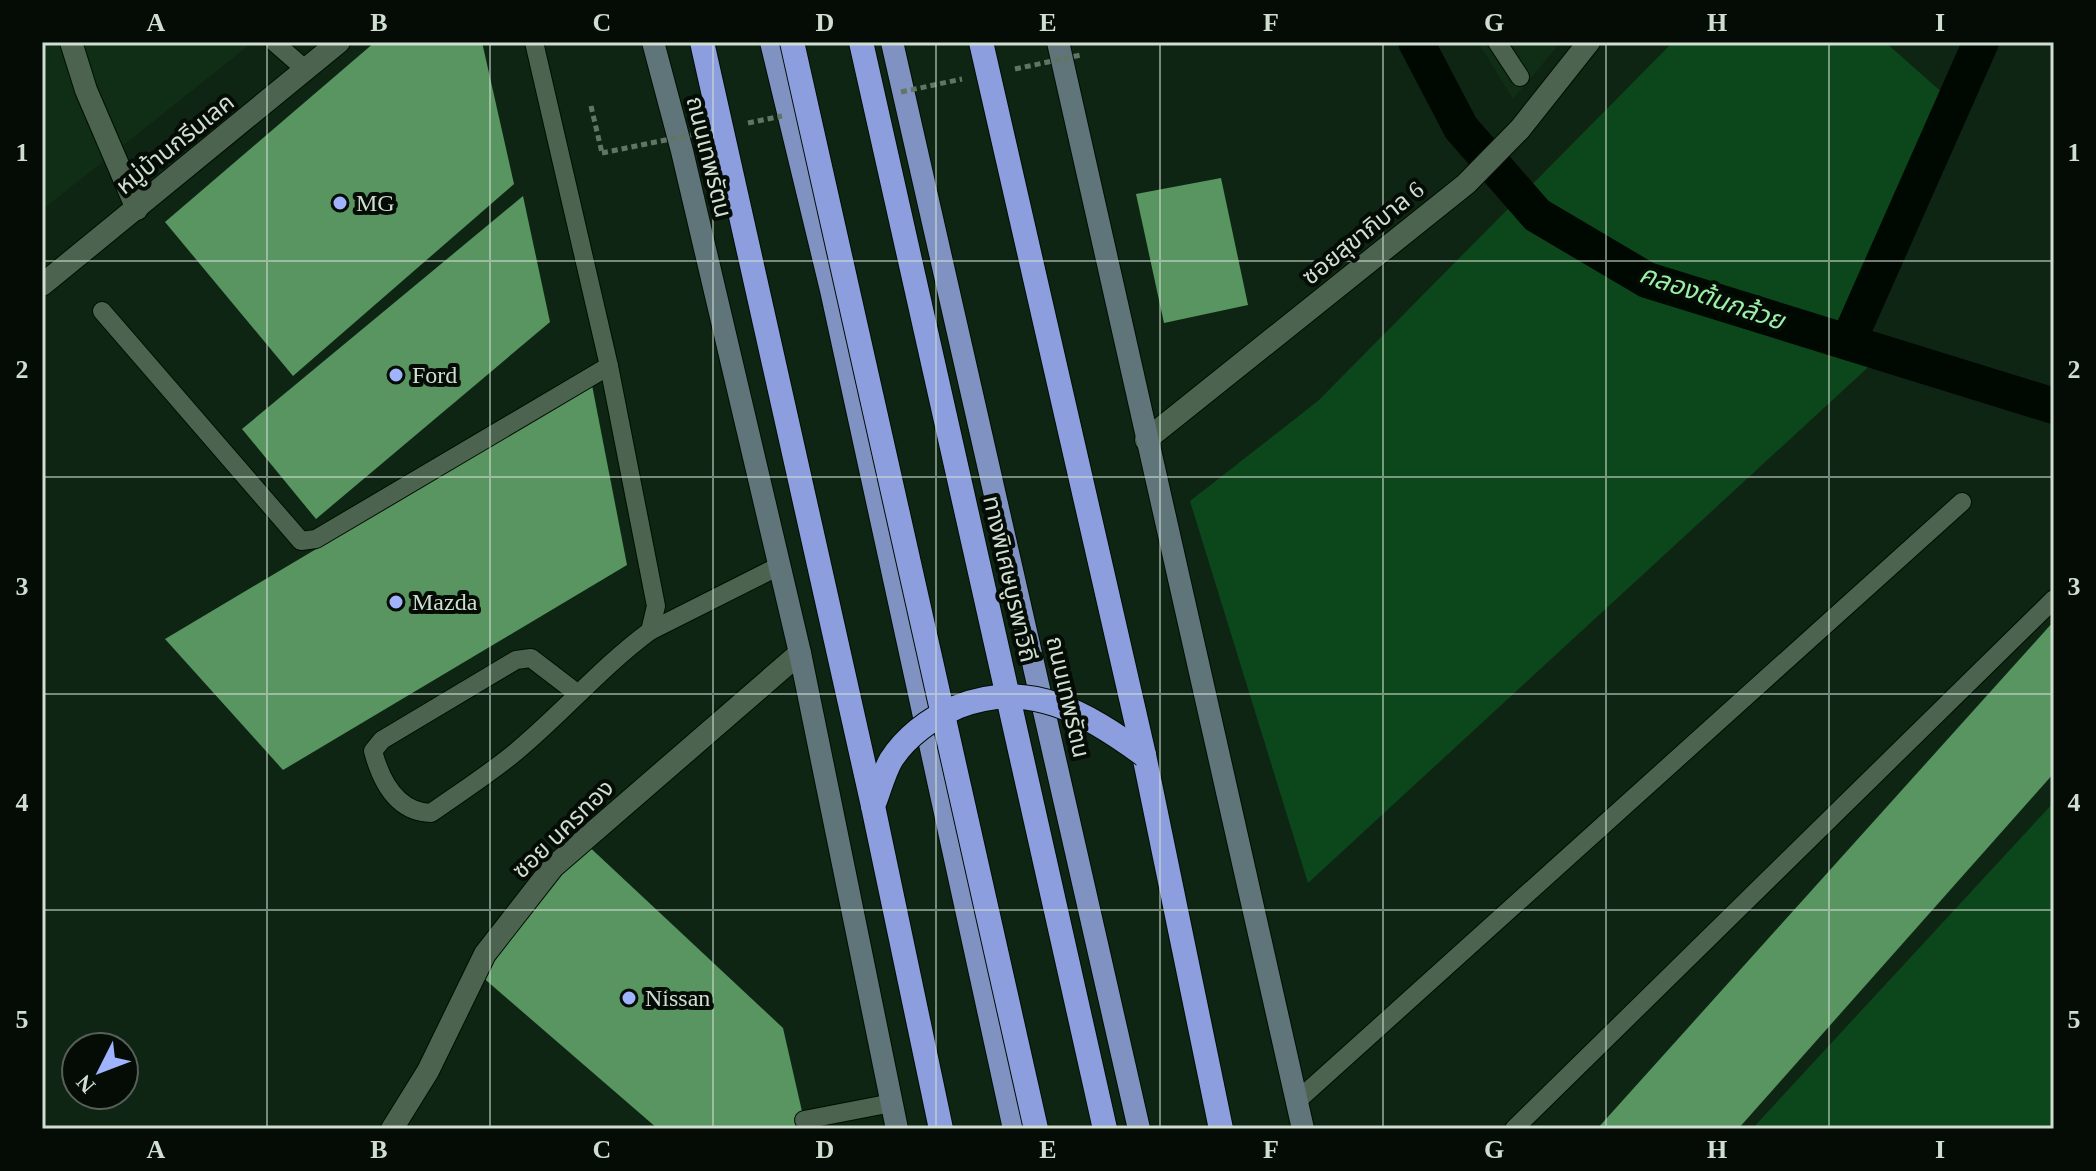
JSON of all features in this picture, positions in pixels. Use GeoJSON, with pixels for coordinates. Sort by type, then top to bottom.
{"type":"FeatureCollection","features":[{"type":"Feature","properties":{"kind":"highway"},"geometry":{"type":"LineString","coordinates":[[702,42],[873,806],[941,1129]]}},
{"type":"Feature","properties":{"kind":"highway"},"geometry":{"type":"LineString","coordinates":[[771,42],[831,290],[1014,1129]]}},
{"type":"Feature","properties":{"kind":"highway"},"geometry":{"type":"LineString","coordinates":[[792,42],[1036,1129]]}},
{"type":"Feature","properties":{"kind":"highway","name":"ทางพิเศษบูรพาวิถี"},"geometry":{"type":"LineString","coordinates":[[861,42],[1105,1129]]}},
{"type":"Feature","properties":{"kind":"highway","name":"ถนนเทพรัตน"},"geometry":{"type":"LineString","coordinates":[[892,42],[1139,1129]]}},
{"type":"Feature","properties":{"kind":"highway"},"geometry":{"type":"LineString","coordinates":[[981,42],[1144,755],[1221,1129]]}},
{"type":"Feature","properties":{"kind":"highway"},"geometry":{"type":"LineString","coordinates":[[873,806],[890,762],[909,736],[937,716],[971,701],[998,696],[1029,696],[1058,703],[1101,723],[1144,755]]}},
{"type":"Feature","properties":{"kind":"main road","name":"ถนนเทพรัตน"},"geometry":{"type":"LineString","coordinates":[[653,42],[682,151],[800,653],[897,1129]]}},
{"type":"Feature","properties":{"kind":"main road"},"geometry":{"type":"LineString","coordinates":[[1058,42],[1303,1129]]}},
{"type":"Feature","properties":{"kind":"street"},"geometry":{"type":"LineString","coordinates":[[71,42],[86,90],[137,209]]}},
{"type":"Feature","properties":{"kind":"street","name":"หมู่บ้านกรีนเลค"},"geometry":{"type":"LineString","coordinates":[[42,285],[339,42]]}},
{"type":"Feature","properties":{"kind":"street","name":"ซอยสุขาภิบาล 6"},"geometry":{"type":"LineString","coordinates":[[1146,440],[1466,184],[1520,129],[1589,42]]}},
{"type":"Feature","properties":{"kind":"street","name":"ซอย นครทอง"},"geometry":{"type":"LineString","coordinates":[[392,1129],[428,1071],[485,954],[553,867],[800,653]]}},
{"type":"Feature","properties":{"kind":"lane"},"geometry":{"type":"LineString","coordinates":[[274,42],[306,70]]}},
{"type":"Feature","properties":{"kind":"lane"},"geometry":{"type":"LineString","coordinates":[[534,42],[609,366],[656,606],[650,631]]}},
{"type":"Feature","properties":{"kind":"lane"},"geometry":{"type":"LineString","coordinates":[[1497,42],[1520,77]]}},
{"type":"Feature","properties":{"kind":"lane"},"geometry":{"type":"LineString","coordinates":[[102,311],[301,541],[316,539],[609,366]]}},
{"type":"Feature","properties":{"kind":"lane"},"geometry":{"type":"LineString","coordinates":[[1297,1101],[1962,502]]}},
{"type":"Feature","properties":{"kind":"lane"},"geometry":{"type":"LineString","coordinates":[[578,694],[531,658],[516,660],[382,740],[373,751],[378,770],[398,801],[415,812],[431,813],[513,754],[650,631],[779,566]]}},
{"type":"Feature","properties":{"kind":"lane"},"geometry":{"type":"LineString","coordinates":[[1514,1129],[2054,599]]}},
{"type":"Feature","properties":{"kind":"lane"},"geometry":{"type":"LineString","coordinates":[[804,1120],[892,1103]]}},
{"type":"Feature","properties":{"kind":"path"},"geometry":{"type":"LineString","coordinates":[[1003,71],[1081,55]]}},
{"type":"Feature","properties":{"kind":"path"},"geometry":{"type":"LineString","coordinates":[[895,93],[972,77]]}},
{"type":"Feature","properties":{"kind":"path"},"geometry":{"type":"LineString","coordinates":[[591,106],[602,153],[710,131]]}},
{"type":"Feature","properties":{"kind":"path"},"geometry":{"type":"LineString","coordinates":[[741,124],[787,115]]}},
{"type":"Feature","properties":{"kind":"shaded area"},"geometry":{"type":"Polygon","coordinates":[[[42,42],[253,42],[42,210],[42,42]]]}},
{"type":"Feature","properties":{"kind":"shaded area"},"geometry":{"type":"Polygon","coordinates":[[[1478,42],[1561,42],[1513,99],[1478,42]]]}},
{"type":"Feature","properties":{"kind":"green space"},"geometry":{"type":"Polygon","coordinates":[[[1673,42],[1885,42],[1954,103],[1864,320],[1889,348],[1308,883],[1190,501],[1318,401],[1673,42]]]}},
{"type":"Feature","properties":{"kind":"green space"},"geometry":{"type":"Polygon","coordinates":[[[2054,802],[2054,1129],[1752,1129],[2054,802]]]}},
{"type":"Feature","properties":{"kind":"building","name":"MG"},"geometry":{"type":"Polygon","coordinates":[[[375,42],[482,42],[514,184],[293,376],[165,222],[375,42]]]}},
{"type":"Feature","properties":{"kind":"building"},"geometry":{"type":"Polygon","coordinates":[[[1221,178],[1248,305],[1164,323],[1136,194],[1221,178]]]}},
{"type":"Feature","properties":{"kind":"building","name":"Ford"},"geometry":{"type":"Polygon","coordinates":[[[523,196],[550,322],[316,519],[242,429],[523,196]]]}},
{"type":"Feature","properties":{"kind":"building","name":"Mazda"},"geometry":{"type":"Polygon","coordinates":[[[592,385],[627,565],[283,770],[165,639],[592,385]]]}},
{"type":"Feature","properties":{"kind":"building"},"geometry":{"type":"Polygon","coordinates":[[[2054,621],[2054,773],[1738,1129],[1597,1129],[2054,621]]]}},
{"type":"Feature","properties":{"kind":"building","name":"Nissan"},"geometry":{"type":"Polygon","coordinates":[[[583,841],[783,1028],[806,1129],[658,1129],[473,969],[583,841]]]}},
{"type":"Feature","properties":{"kind":"waterway","name":"คลองต้นกล้วย"},"geometry":{"type":"LineString","coordinates":[[1416,42],[1461,128],[1537,215],[1647,280],[2054,406]]}},
{"type":"Feature","properties":{"kind":"waterway"},"geometry":{"type":"LineString","coordinates":[[1848,342],[1981,42]]}},
{"type":"Feature","properties":{"kind":"place","name":"MG"},"geometry":{"type":"Point","coordinates":[340,203]}},
{"type":"Feature","properties":{"kind":"place","name":"Ford"},"geometry":{"type":"Point","coordinates":[396,375]}},
{"type":"Feature","properties":{"kind":"place","name":"Mazda"},"geometry":{"type":"Point","coordinates":[396,602]}},
{"type":"Feature","properties":{"kind":"place","name":"Nissan"},"geometry":{"type":"Point","coordinates":[629,998]}}]}
